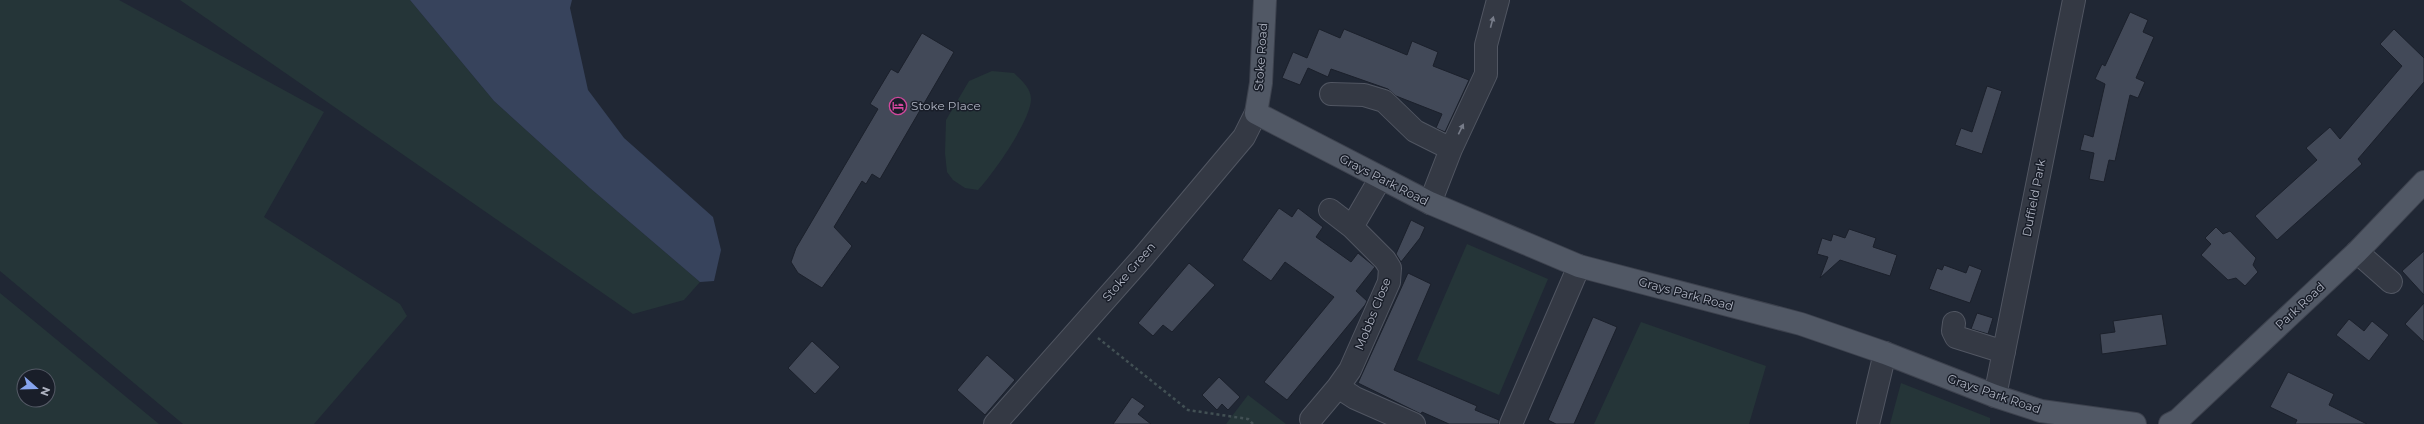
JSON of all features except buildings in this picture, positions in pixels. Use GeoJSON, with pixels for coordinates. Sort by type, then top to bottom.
{"type":"FeatureCollection","features":[{"type":"Feature","properties":{"kind":"main road","name":"Stoke Road"},"geometry":{"type":"LineString","coordinates":[[1256,114],[1261,83],[1265,0]]}},
{"type":"Feature","properties":{"kind":"main road","name":"Grays Park Road"},"geometry":{"type":"LineString","coordinates":[[1256,114],[1380,179],[1430,203],[1579,266],[1801,324],[1885,353],[1995,396],[2041,411],[2135,424]]}},
{"type":"Feature","properties":{"kind":"main road","name":"Park Road"},"geometry":{"type":"LineString","coordinates":[[2170,424],[2178,420],[2357,252],[2424,182]]}},
{"type":"Feature","properties":{"kind":"street"},"geometry":{"type":"LineString","coordinates":[[1430,203],[1451,149],[1486,74],[1486,45],[1498,0]]}},
{"type":"Feature","properties":{"kind":"street","name":"Duffield Park"},"geometry":{"type":"LineString","coordinates":[[1995,396],[2074,0]]}},
{"type":"Feature","properties":{"kind":"street"},"geometry":{"type":"LineString","coordinates":[[1331,94],[1364,95],[1384,101],[1416,131],[1451,149]]}},
{"type":"Feature","properties":{"kind":"street","name":"Stoke Green"},"geometry":{"type":"LineString","coordinates":[[995,424],[1143,257],[1244,136],[1256,114]]}},
{"type":"Feature","properties":{"kind":"street"},"geometry":{"type":"LineString","coordinates":[[1352,227],[1380,179]]}},
{"type":"Feature","properties":{"kind":"street","name":"Mobbs Close"},"geometry":{"type":"LineString","coordinates":[[1311,419],[1350,370],[1388,282],[1390,268],[1385,260],[1352,227],[1330,210]]}},
{"type":"Feature","properties":{"kind":"street"},"geometry":{"type":"LineString","coordinates":[[2357,252],[2390,282]]}},
{"type":"Feature","properties":{"kind":"street"},"geometry":{"type":"LineString","coordinates":[[1511,424],[1579,266]]}},
{"type":"Feature","properties":{"kind":"street"},"geometry":{"type":"LineString","coordinates":[[1954,323],[1953,331],[1956,337],[2004,352]]}},
{"type":"Feature","properties":{"kind":"street"},"geometry":{"type":"LineString","coordinates":[[1868,424],[1885,353]]}},
{"type":"Feature","properties":{"kind":"street"},"geometry":{"type":"LineString","coordinates":[[1338,387],[1355,398],[1414,424]]}},
{"type":"Feature","properties":{"kind":"path"},"geometry":{"type":"LineString","coordinates":[[1082,325],[1188,410],[1248,419],[1254,424]]}},
{"type":"Feature","properties":{"kind":"shaded area"},"geometry":{"type":"Polygon","coordinates":[[[0,0],[119,0],[324,112],[264,217],[400,304],[407,316],[314,424],[183,424],[0,271],[0,0]]]}},
{"type":"Feature","properties":{"kind":"shaded area"},"geometry":{"type":"Polygon","coordinates":[[[180,0],[410,0],[494,101],[590,188],[700,282],[684,300],[633,314],[180,0]]]}},
{"type":"Feature","properties":{"kind":"shaded area"},"geometry":{"type":"Polygon","coordinates":[[[992,71],[1014,73],[1020,78],[1031,95],[1029,108],[1018,133],[985,182],[978,190],[965,188],[953,180],[947,172],[945,153],[946,120],[969,81],[992,71]]]}},
{"type":"Feature","properties":{"kind":"shaded area"},"geometry":{"type":"Polygon","coordinates":[[[1467,244],[1548,279],[1499,395],[1417,360],[1467,244]]]}},
{"type":"Feature","properties":{"kind":"shaded area"},"geometry":{"type":"Polygon","coordinates":[[[0,293],[159,424],[0,424],[0,293]]]}},
{"type":"Feature","properties":{"kind":"shaded area"},"geometry":{"type":"Polygon","coordinates":[[[1641,322],[1766,366],[1749,424],[1594,424],[1641,322]]]}},
{"type":"Feature","properties":{"kind":"shaded area"},"geometry":{"type":"Polygon","coordinates":[[[1901,383],[1990,418],[1990,424],[1890,424],[1901,383]]]}},
{"type":"Feature","properties":{"kind":"shaded area"},"geometry":{"type":"Polygon","coordinates":[[[1248,395],[1286,424],[1226,424],[1248,395]]]}},
{"type":"Feature","properties":{"kind":"water"},"geometry":{"type":"Polygon","coordinates":[[[410,0],[572,0],[570,8],[588,90],[624,138],[713,217],[721,250],[714,281],[700,282],[590,188],[494,101],[410,0]]]}},
{"type":"Feature","properties":{"kind":"place","name":"Stoke Place"},"geometry":{"type":"Point","coordinates":[898,106]}}]}
